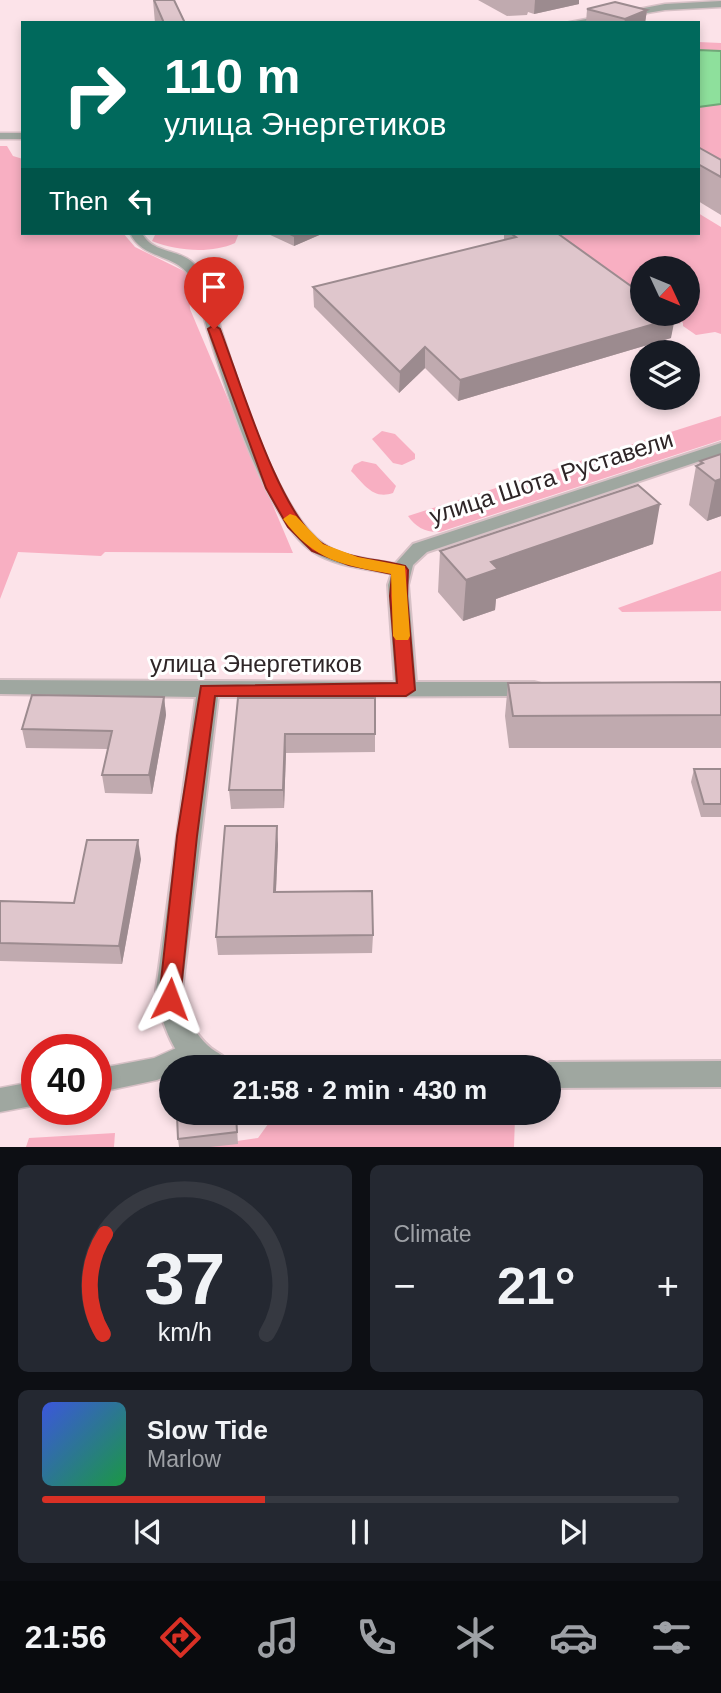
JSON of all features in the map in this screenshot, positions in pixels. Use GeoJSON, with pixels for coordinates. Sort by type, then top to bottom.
{"type":"FeatureCollection","features":[{"type":"Feature","properties":{"kind":"street"},"geometry":{"type":"LineString","coordinates":[[581,21],[665,7],[721,4]]}},
{"type":"Feature","properties":{"kind":"street"},"geometry":{"type":"LineString","coordinates":[[0,136],[21,136]]}},
{"type":"Feature","properties":{"kind":"street"},"geometry":{"type":"LineString","coordinates":[[137,235],[139,241],[147,247],[188,265],[203,286],[214,329],[273,488],[293,524],[318,547],[354,562],[400,570],[398,596],[406,690]]}},
{"type":"Feature","properties":{"kind":"street","name":"улица Шота Руставели"},"geometry":{"type":"LineString","coordinates":[[400,570],[420,548],[438,541],[721,448]]}},
{"type":"Feature","properties":{"kind":"street","name":"улица Энергетиков"},"geometry":{"type":"LineString","coordinates":[[0,687],[208,690],[556,689]]}},
{"type":"Feature","properties":{"kind":"street"},"geometry":{"type":"LineString","coordinates":[[200,1055],[194,1051],[175,1022],[169,990],[208,690]]}},
{"type":"Feature","properties":{"kind":"street"},"geometry":{"type":"LineString","coordinates":[[112,1078],[157,1069],[194,1051]]}},
{"type":"Feature","properties":{"kind":"street"},"geometry":{"type":"LineString","coordinates":[[561,1075],[721,1074]]}},
{"type":"Feature","properties":{"kind":"street"},"geometry":{"type":"LineString","coordinates":[[0,1100],[21,1096]]}},
{"type":"Feature","properties":{"kind":"shaded area"},"geometry":{"type":"Polygon","coordinates":[[[700,42],[721,43],[721,163],[700,157],[700,42]]]}},
{"type":"Feature","properties":{"kind":"shaded area"},"geometry":{"type":"Polygon","coordinates":[[[700,50],[721,51],[721,104],[700,107],[700,50]]]}},
{"type":"Feature","properties":{"kind":"shaded area"},"geometry":{"type":"Polygon","coordinates":[[[0,146],[7,146],[13,156],[21,158],[21,235],[125,235],[135,247],[188,273],[190,309],[293,553],[105,552],[101,556],[18,552],[0,599],[0,146]]]}},
{"type":"Feature","properties":{"kind":"shaded area"},"geometry":{"type":"Polygon","coordinates":[[[700,214],[721,227],[721,334],[715,332],[696,335],[683,326],[700,326],[700,256],[630,256],[630,287],[557,235],[700,235],[700,214]]]}},
{"type":"Feature","properties":{"kind":"shaded area"},"geometry":{"type":"Polygon","coordinates":[[[155,235],[238,235],[235,243],[205,250],[172,247],[152,241],[155,235]]]}},
{"type":"Feature","properties":{"kind":"shaded area"},"geometry":{"type":"Polygon","coordinates":[[[721,416],[721,440],[440,532],[422,528],[408,516],[721,416]]]}},
{"type":"Feature","properties":{"kind":"shaded area"},"geometry":{"type":"Polygon","coordinates":[[[382,431],[395,434],[415,454],[415,459],[402,465],[393,463],[372,439],[382,431]]]}},
{"type":"Feature","properties":{"kind":"shaded area"},"geometry":{"type":"Polygon","coordinates":[[[362,461],[376,464],[396,486],[393,493],[374,493],[360,481],[351,471],[354,465],[362,461]]]}},
{"type":"Feature","properties":{"kind":"shaded area"},"geometry":{"type":"Polygon","coordinates":[[[721,571],[721,611],[622,612],[618,608],[721,571]]]}},
{"type":"Feature","properties":{"kind":"shaded area"},"geometry":{"type":"Polygon","coordinates":[[[267,1125],[515,1125],[514,1147],[196,1147],[258,1138],[267,1125]]]}},
{"type":"Feature","properties":{"kind":"shaded area"},"geometry":{"type":"Polygon","coordinates":[[[115,1133],[114,1147],[26,1147],[29,1138],[115,1133]]]}},
{"type":"Feature","properties":{"kind":"building"},"geometry":{"type":"Polygon","coordinates":[[[154,0],[174,0],[184,21],[163,21],[154,0]]]}},
{"type":"Feature","properties":{"kind":"building"},"geometry":{"type":"Polygon","coordinates":[[[615,2],[647,10],[625,19],[587,9],[615,2]]]}},
{"type":"Feature","properties":{"kind":"building"},"geometry":{"type":"Polygon","coordinates":[[[700,148],[721,160],[721,177],[700,165],[700,148]]]}},
{"type":"Feature","properties":{"kind":"building"},"geometry":{"type":"Polygon","coordinates":[[[513,235],[560,235],[630,285],[630,326],[647,326],[460,380],[425,347],[400,372],[313,287],[516,237],[513,235]]]}},
{"type":"Feature","properties":{"kind":"building"},"geometry":{"type":"Polygon","coordinates":[[[721,454],[721,479],[715,481],[696,466],[703,463],[700,461],[721,454]]]}},
{"type":"Feature","properties":{"kind":"building"},"geometry":{"type":"Polygon","coordinates":[[[638,485],[660,504],[491,562],[498,569],[466,580],[440,551],[638,485]]]}},
{"type":"Feature","properties":{"kind":"building"},"geometry":{"type":"Polygon","coordinates":[[[721,682],[721,715],[513,716],[508,683],[721,682]]]}},
{"type":"Feature","properties":{"kind":"building"},"geometry":{"type":"Polygon","coordinates":[[[32,695],[164,697],[149,775],[102,775],[112,731],[22,729],[32,695]]]}},
{"type":"Feature","properties":{"kind":"building"},"geometry":{"type":"Polygon","coordinates":[[[238,698],[375,698],[375,734],[285,734],[283,790],[229,790],[238,698]]]}},
{"type":"Feature","properties":{"kind":"building"},"geometry":{"type":"Polygon","coordinates":[[[694,769],[721,769],[721,804],[704,804],[694,769]]]}},
{"type":"Feature","properties":{"kind":"building"},"geometry":{"type":"Polygon","coordinates":[[[225,826],[277,826],[274,892],[372,891],[373,935],[216,937],[225,826]]]}},
{"type":"Feature","properties":{"kind":"building"},"geometry":{"type":"Polygon","coordinates":[[[87,840],[138,840],[119,946],[0,943],[0,901],[74,903],[87,840]]]}},
{"type":"Feature","properties":{"kind":"building"},"geometry":{"type":"Polygon","coordinates":[[[177,1125],[237,1125],[237,1132],[178,1139],[177,1125]]]}},
{"type":"Feature","properties":{"kind":"slow traffic"},"geometry":{"type":"LineString","coordinates":[[290,519],[302,534],[318,547],[354,562],[400,570],[398,585],[402,636]]}},
{"type":"Feature","properties":{"kind":"route"},"geometry":{"type":"LineString","coordinates":[[170,999],[170,973],[208,690],[406,690],[398,596],[400,570],[354,562],[318,547],[293,524],[273,488],[214,329]]}}]}
